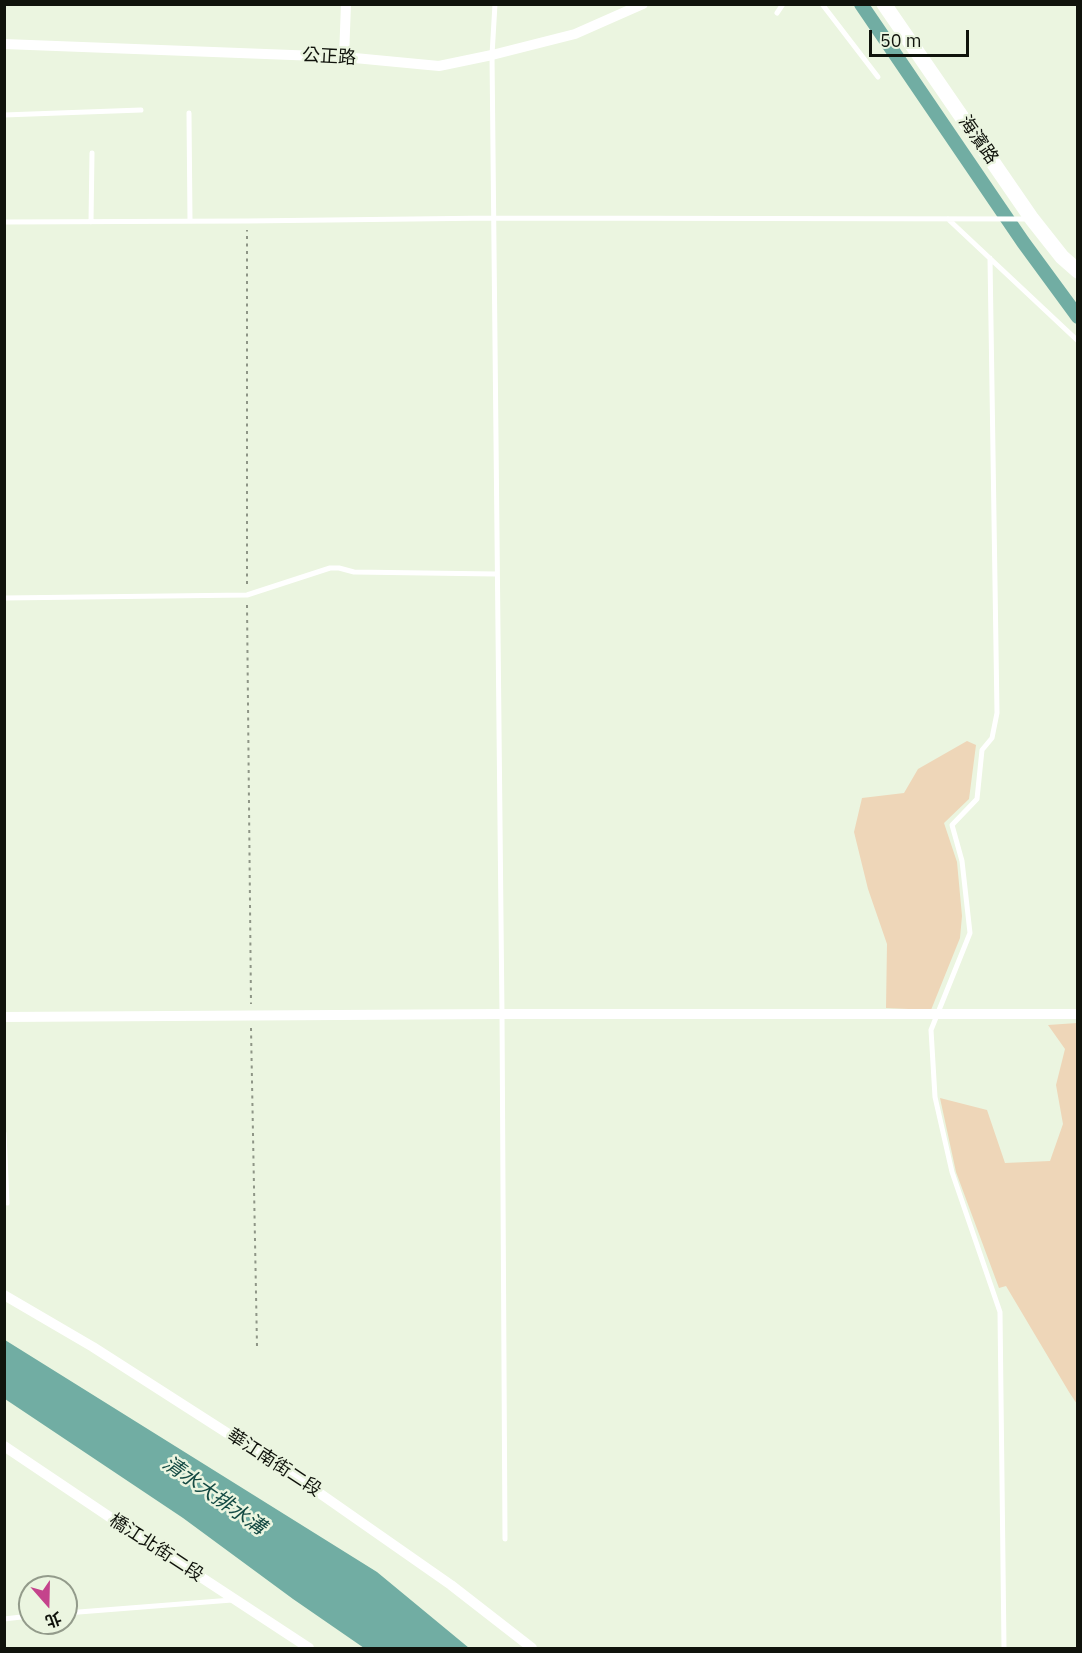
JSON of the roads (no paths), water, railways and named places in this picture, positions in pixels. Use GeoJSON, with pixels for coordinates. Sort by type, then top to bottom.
{"type":"FeatureCollection","features":[{"type":"Feature","properties":{"kind":"street"},"geometry":{"type":"LineString","coordinates":[[344,57],[346,4]]}},
{"type":"Feature","properties":{"kind":"street","name":"公正路"},"geometry":{"type":"LineString","coordinates":[[4,44],[344,57],[439,66],[575,34],[643,4]]}},
{"type":"Feature","properties":{"kind":"street","name":"海濱路"},"geometry":{"type":"LineString","coordinates":[[884,4],[1025,219],[1077,271]]}},
{"type":"Feature","properties":{"kind":"street"},"geometry":{"type":"LineString","coordinates":[[4,1017],[1077,1014]]}},
{"type":"Feature","properties":{"kind":"street","name":"華江南街二段"},"geometry":{"type":"LineString","coordinates":[[4,1295],[93,1347],[305,1483],[451,1585],[532,1648]]}},
{"type":"Feature","properties":{"kind":"street","name":"橋江北街二段"},"geometry":{"type":"LineString","coordinates":[[4,1446],[309,1648]]}},
{"type":"Feature","properties":{"kind":"lane"},"geometry":{"type":"LineString","coordinates":[[495,4],[492,55],[502,1014],[504,1539]]}},
{"type":"Feature","properties":{"kind":"lane"},"geometry":{"type":"LineString","coordinates":[[777,13],[783,4]]}},
{"type":"Feature","properties":{"kind":"lane"},"geometry":{"type":"LineString","coordinates":[[822,4],[878,77]]}},
{"type":"Feature","properties":{"kind":"lane"},"geometry":{"type":"LineString","coordinates":[[4,115],[141,110]]}},
{"type":"Feature","properties":{"kind":"lane"},"geometry":{"type":"LineString","coordinates":[[189,113],[190,221]]}},
{"type":"Feature","properties":{"kind":"lane"},"geometry":{"type":"LineString","coordinates":[[91,222],[92,153]]}},
{"type":"Feature","properties":{"kind":"lane"},"geometry":{"type":"LineString","coordinates":[[4,222],[494,218],[1025,219]]}},
{"type":"Feature","properties":{"kind":"lane"},"geometry":{"type":"LineString","coordinates":[[948,219],[1077,341]]}},
{"type":"Feature","properties":{"kind":"lane"},"geometry":{"type":"LineString","coordinates":[[990,258],[997,713],[992,738],[982,750],[977,799],[952,825],[962,861],[970,933],[931,1030],[935,1097],[952,1172],[1000,1312],[1004,1648]]}},
{"type":"Feature","properties":{"kind":"lane"},"geometry":{"type":"LineString","coordinates":[[4,598],[247,596],[330,568],[354,572],[496,574]]}},
{"type":"Feature","properties":{"kind":"lane"},"geometry":{"type":"LineString","coordinates":[[4,1133],[7,1203]]}},
{"type":"Feature","properties":{"kind":"lane"},"geometry":{"type":"LineString","coordinates":[[78,1612],[234,1599]]}},
{"type":"Feature","properties":{"kind":"water","name":"清水大排水溝"},"geometry":{"type":"Polygon","coordinates":[[[5,1340],[377,1572],[469,1648],[364,1648],[183,1518],[5,1399],[5,1340]]]}},
{"type":"Feature","properties":{"kind":"waterway"},"geometry":{"type":"LineString","coordinates":[[861,4],[1023,242],[1078,317]]}}]}
